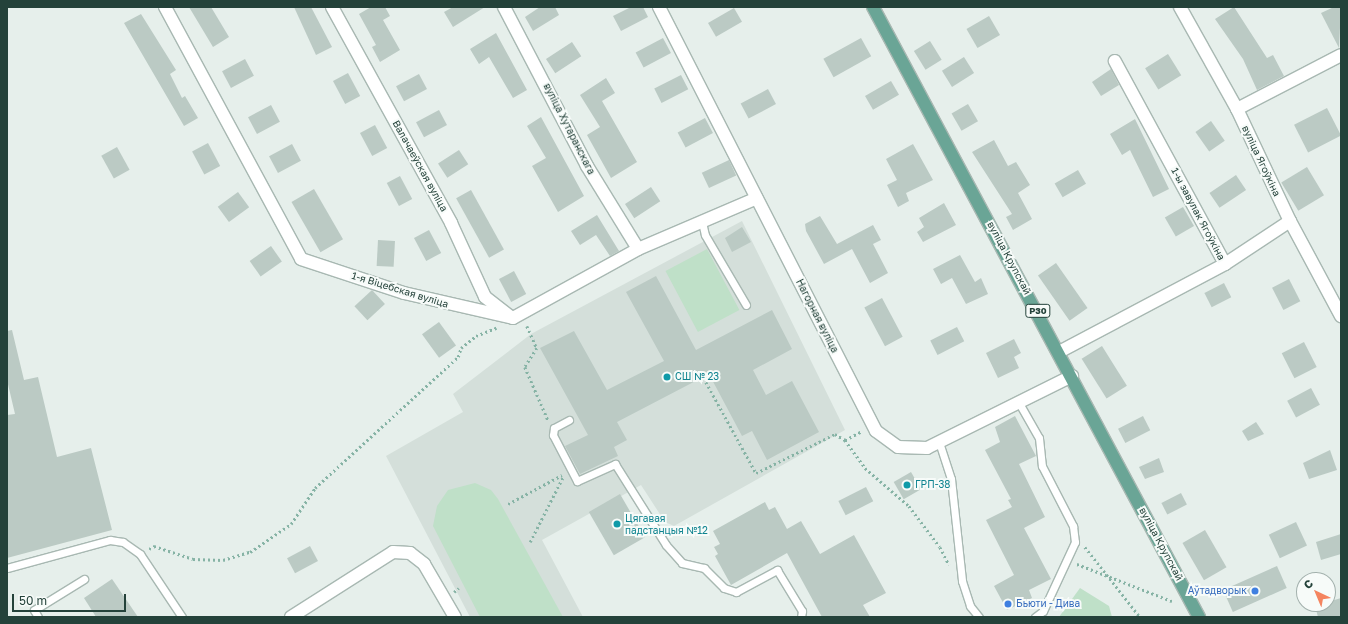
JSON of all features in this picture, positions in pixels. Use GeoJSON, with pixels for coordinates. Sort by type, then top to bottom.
{"type":"FeatureCollection","features":[{"type":"Feature","properties":{"kind":"main road","name":"вуліца Крупскай"},"geometry":{"type":"LineString","coordinates":[[873,7],[1072,376],[1199,617]]}},
{"type":"Feature","properties":{"kind":"street","name":"1-я Віцебская вуліца"},"geometry":{"type":"LineString","coordinates":[[165,7],[301,259],[404,293],[514,318]]}},
{"type":"Feature","properties":{"kind":"street","name":"Валачаеўская вуліца"},"geometry":{"type":"LineString","coordinates":[[332,7],[451,223],[485,297],[514,318]]}},
{"type":"Feature","properties":{"kind":"street","name":"вуліца Хутаранскага"},"geometry":{"type":"LineString","coordinates":[[504,7],[587,166],[638,249]]}},
{"type":"Feature","properties":{"kind":"street","name":"Нагорная вуліца"},"geometry":{"type":"LineString","coordinates":[[659,7],[874,425],[898,447],[926,448],[1072,376]]}},
{"type":"Feature","properties":{"kind":"street","name":"вуліца Ягоўкіна"},"geometry":{"type":"LineString","coordinates":[[1180,7],[1237,109],[1290,221],[1341,316]]}},
{"type":"Feature","properties":{"kind":"street"},"geometry":{"type":"LineString","coordinates":[[1237,109],[1341,55]]}},
{"type":"Feature","properties":{"kind":"street","name":"1-ы завулак Ягоўкіна"},"geometry":{"type":"LineString","coordinates":[[1059,352],[1225,264],[1115,62]]}},
{"type":"Feature","properties":{"kind":"street"},"geometry":{"type":"LineString","coordinates":[[514,318],[638,249],[757,198]]}},
{"type":"Feature","properties":{"kind":"street"},"geometry":{"type":"LineString","coordinates":[[1225,264],[1290,221]]}},
{"type":"Feature","properties":{"kind":"street"},"geometry":{"type":"LineString","coordinates":[[291,617],[393,552],[410,553],[424,564],[454,617]]}},
{"type":"Feature","properties":{"kind":"lane"},"geometry":{"type":"LineString","coordinates":[[702,222],[705,235],[746,305]]}},
{"type":"Feature","properties":{"kind":"lane"},"geometry":{"type":"LineString","coordinates":[[1019,403],[1039,438],[1042,466],[1073,526],[1075,542],[1045,614],[1035,617]]}},
{"type":"Feature","properties":{"kind":"lane"},"geometry":{"type":"LineString","coordinates":[[569,420],[554,428],[553,435],[576,481],[615,464],[666,545],[682,562],[704,568],[724,588],[736,592],[777,570],[802,611],[801,617]]}},
{"type":"Feature","properties":{"kind":"lane"},"geometry":{"type":"LineString","coordinates":[[939,442],[951,479],[962,581],[970,606],[979,617]]}},
{"type":"Feature","properties":{"kind":"lane"},"geometry":{"type":"LineString","coordinates":[[7,568],[110,540],[123,542],[140,554],[182,617]]}},
{"type":"Feature","properties":{"kind":"lane"},"geometry":{"type":"LineString","coordinates":[[38,617],[34,610],[84,579]]}},
{"type":"Feature","properties":{"kind":"path"},"geometry":{"type":"LineString","coordinates":[[140,554],[154,546],[193,559],[223,560],[250,552],[291,524],[315,488],[458,357],[461,348],[514,318],[528,327],[537,348],[525,366],[554,428]]}},
{"type":"Feature","properties":{"kind":"path"},"geometry":{"type":"LineString","coordinates":[[706,382],[756,473],[835,434],[845,440],[865,468],[918,517],[962,581]]}},
{"type":"Feature","properties":{"kind":"path"},"geometry":{"type":"LineString","coordinates":[[845,440],[874,425]]}},
{"type":"Feature","properties":{"kind":"path"},"geometry":{"type":"LineString","coordinates":[[508,504],[565,473],[530,542]]}},
{"type":"Feature","properties":{"kind":"path"},"geometry":{"type":"LineString","coordinates":[[1075,542],[1085,547],[1140,617]]}},
{"type":"Feature","properties":{"kind":"path"},"geometry":{"type":"LineString","coordinates":[[1067,560],[1172,601]]}},
{"type":"Feature","properties":{"kind":"path"},"geometry":{"type":"LineString","coordinates":[[995,617],[1014,617]]}},
{"type":"Feature","properties":{"kind":"shaded area"},"geometry":{"type":"Polygon","coordinates":[[[742,221],[845,430],[674,526],[665,522],[641,485],[542,540],[583,617],[470,617],[386,456],[463,412],[453,394],[531,334],[742,221]]]}},
{"type":"Feature","properties":{"kind":"green space"},"geometry":{"type":"Polygon","coordinates":[[[707,249],[739,310],[698,332],[666,271],[707,249]]]}},
{"type":"Feature","properties":{"kind":"green space"},"geometry":{"type":"Polygon","coordinates":[[[475,483],[491,490],[498,499],[563,617],[480,617],[433,526],[437,506],[448,490],[475,483]]]}},
{"type":"Feature","properties":{"kind":"green space"},"geometry":{"type":"Polygon","coordinates":[[[1080,588],[1109,606],[1112,617],[1059,617],[1080,588]]]}},
{"type":"Feature","properties":{"kind":"building"},"geometry":{"type":"Polygon","coordinates":[[[189,7],[211,7],[229,37],[213,47],[189,7]]]}},
{"type":"Feature","properties":{"kind":"building"},"geometry":{"type":"Polygon","coordinates":[[[294,7],[311,7],[332,47],[316,55],[294,7]]]}},
{"type":"Feature","properties":{"kind":"building"},"geometry":{"type":"Polygon","coordinates":[[[371,7],[385,7],[390,16],[383,20],[400,50],[380,62],[372,47],[376,45],[359,14],[371,7]]]}},
{"type":"Feature","properties":{"kind":"building"},"geometry":{"type":"Polygon","coordinates":[[[453,7],[485,7],[453,27],[444,12],[453,7]]]}},
{"type":"Feature","properties":{"kind":"building"},"geometry":{"type":"Polygon","coordinates":[[[540,7],[555,7],[559,15],[533,31],[525,17],[540,7]]]}},
{"type":"Feature","properties":{"kind":"building"},"geometry":{"type":"Polygon","coordinates":[[[631,7],[643,7],[648,17],[621,31],[613,16],[631,7]]]}},
{"type":"Feature","properties":{"kind":"building"},"geometry":{"type":"Polygon","coordinates":[[[1234,7],[1267,58],[1273,55],[1284,76],[1257,90],[1243,59],[1215,19],[1234,7]]]}},
{"type":"Feature","properties":{"kind":"building"},"geometry":{"type":"Polygon","coordinates":[[[1334,7],[1341,7],[1339,48],[1321,13],[1334,7]]]}},
{"type":"Feature","properties":{"kind":"building"},"geometry":{"type":"Polygon","coordinates":[[[734,8],[742,22],[716,37],[708,23],[734,8]]]}},
{"type":"Feature","properties":{"kind":"building"},"geometry":{"type":"Polygon","coordinates":[[[141,14],[176,70],[170,74],[182,98],[185,96],[198,118],[184,126],[124,23],[141,14]]]}},
{"type":"Feature","properties":{"kind":"building"},"geometry":{"type":"Polygon","coordinates":[[[989,16],[1000,35],[977,48],[966,29],[989,16]]]}},
{"type":"Feature","properties":{"kind":"building"},"geometry":{"type":"Polygon","coordinates":[[[496,33],[527,90],[513,98],[489,57],[479,64],[470,49],[496,33]]]}},
{"type":"Feature","properties":{"kind":"building"},"geometry":{"type":"Polygon","coordinates":[[[663,38],[671,53],[644,68],[636,53],[663,38]]]}},
{"type":"Feature","properties":{"kind":"building"},"geometry":{"type":"Polygon","coordinates":[[[861,38],[871,56],[834,77],[823,59],[861,38]]]}},
{"type":"Feature","properties":{"kind":"building"},"geometry":{"type":"Polygon","coordinates":[[[930,41],[942,60],[926,70],[914,51],[930,41]]]}},
{"type":"Feature","properties":{"kind":"building"},"geometry":{"type":"Polygon","coordinates":[[[572,42],[581,56],[555,73],[546,59],[572,42]]]}},
{"type":"Feature","properties":{"kind":"building"},"geometry":{"type":"Polygon","coordinates":[[[1168,54],[1181,75],[1158,90],[1145,68],[1168,54]]]}},
{"type":"Feature","properties":{"kind":"building"},"geometry":{"type":"Polygon","coordinates":[[[964,57],[974,73],[952,87],[942,71],[964,57]]]}},
{"type":"Feature","properties":{"kind":"building"},"geometry":{"type":"Polygon","coordinates":[[[245,59],[254,76],[231,88],[222,71],[245,59]]]}},
{"type":"Feature","properties":{"kind":"building"},"geometry":{"type":"Polygon","coordinates":[[[1111,69],[1119,85],[1101,96],[1092,82],[1111,69]]]}},
{"type":"Feature","properties":{"kind":"building"},"geometry":{"type":"Polygon","coordinates":[[[348,73],[360,96],[345,104],[333,81],[348,73]]]}},
{"type":"Feature","properties":{"kind":"building"},"geometry":{"type":"Polygon","coordinates":[[[419,74],[427,89],[404,101],[396,86],[419,74]]]}},
{"type":"Feature","properties":{"kind":"building"},"geometry":{"type":"Polygon","coordinates":[[[681,75],[688,89],[662,103],[654,89],[681,75]]]}},
{"type":"Feature","properties":{"kind":"building"},"geometry":{"type":"Polygon","coordinates":[[[606,78],[615,93],[602,101],[637,162],[611,178],[587,135],[600,127],[580,95],[606,78]]]}},
{"type":"Feature","properties":{"kind":"building"},"geometry":{"type":"Polygon","coordinates":[[[891,81],[899,95],[873,110],[865,96],[891,81]]]}},
{"type":"Feature","properties":{"kind":"building"},"geometry":{"type":"Polygon","coordinates":[[[768,89],[776,104],[749,119],[741,104],[768,89]]]}},
{"type":"Feature","properties":{"kind":"building"},"geometry":{"type":"Polygon","coordinates":[[[968,104],[978,121],[962,131],[952,114],[968,104]]]}},
{"type":"Feature","properties":{"kind":"building"},"geometry":{"type":"Polygon","coordinates":[[[271,105],[280,122],[257,134],[248,117],[271,105]]]}},
{"type":"Feature","properties":{"kind":"building"},"geometry":{"type":"Polygon","coordinates":[[[1327,108],[1341,136],[1308,152],[1294,125],[1327,108]]]}},
{"type":"Feature","properties":{"kind":"building"},"geometry":{"type":"Polygon","coordinates":[[[439,110],[447,125],[424,137],[416,122],[439,110]]]}},
{"type":"Feature","properties":{"kind":"building"},"geometry":{"type":"Polygon","coordinates":[[[541,117],[584,196],[558,212],[532,166],[546,158],[527,126],[541,117]]]}},
{"type":"Feature","properties":{"kind":"building"},"geometry":{"type":"Polygon","coordinates":[[[705,118],[713,133],[686,148],[678,133],[705,118]]]}},
{"type":"Feature","properties":{"kind":"building"},"geometry":{"type":"Polygon","coordinates":[[[1135,119],[1169,189],[1153,197],[1130,150],[1122,155],[1110,134],[1135,119]]]}},
{"type":"Feature","properties":{"kind":"building"},"geometry":{"type":"Polygon","coordinates":[[[1211,121],[1225,141],[1209,152],[1195,132],[1211,121]]]}},
{"type":"Feature","properties":{"kind":"building"},"geometry":{"type":"Polygon","coordinates":[[[375,125],[387,148],[372,156],[360,133],[375,125]]]}},
{"type":"Feature","properties":{"kind":"building"},"geometry":{"type":"Polygon","coordinates":[[[994,140],[1008,166],[1016,162],[1030,185],[1018,193],[1032,219],[1013,230],[1006,217],[1012,214],[972,152],[994,140]]]}},
{"type":"Feature","properties":{"kind":"building"},"geometry":{"type":"Polygon","coordinates":[[[208,143],[220,166],[204,174],[192,151],[208,143]]]}},
{"type":"Feature","properties":{"kind":"building"},"geometry":{"type":"Polygon","coordinates":[[[292,144],[301,161],[278,173],[269,156],[292,144]]]}},
{"type":"Feature","properties":{"kind":"building"},"geometry":{"type":"Polygon","coordinates":[[[913,144],[933,180],[906,193],[909,201],[898,207],[887,185],[897,180],[886,159],[913,144]]]}},
{"type":"Feature","properties":{"kind":"building"},"geometry":{"type":"Polygon","coordinates":[[[117,147],[130,170],[114,178],[101,156],[117,147]]]}},
{"type":"Feature","properties":{"kind":"building"},"geometry":{"type":"Polygon","coordinates":[[[459,150],[468,164],[447,178],[438,164],[459,150]]]}},
{"type":"Feature","properties":{"kind":"building"},"geometry":{"type":"Polygon","coordinates":[[[729,160],[736,175],[709,188],[702,173],[729,160]]]}},
{"type":"Feature","properties":{"kind":"building"},"geometry":{"type":"Polygon","coordinates":[[[1307,167],[1324,195],[1298,211],[1281,182],[1307,167]]]}},
{"type":"Feature","properties":{"kind":"building"},"geometry":{"type":"Polygon","coordinates":[[[1078,170],[1086,184],[1063,197],[1055,184],[1078,170]]]}},
{"type":"Feature","properties":{"kind":"building"},"geometry":{"type":"Polygon","coordinates":[[[1236,175],[1246,190],[1220,208],[1209,193],[1236,175]]]}},
{"type":"Feature","properties":{"kind":"building"},"geometry":{"type":"Polygon","coordinates":[[[400,176],[412,199],[399,206],[387,183],[400,176]]]}},
{"type":"Feature","properties":{"kind":"building"},"geometry":{"type":"Polygon","coordinates":[[[651,187],[660,201],[634,218],[625,204],[651,187]]]}},
{"type":"Feature","properties":{"kind":"building"},"geometry":{"type":"Polygon","coordinates":[[[314,189],[343,239],[320,252],[291,202],[314,189]]]}},
{"type":"Feature","properties":{"kind":"building"},"geometry":{"type":"Polygon","coordinates":[[[471,190],[504,249],[489,258],[456,198],[471,190]]]}},
{"type":"Feature","properties":{"kind":"building"},"geometry":{"type":"Polygon","coordinates":[[[238,192],[249,207],[229,222],[218,207],[238,192]]]}},
{"type":"Feature","properties":{"kind":"building"},"geometry":{"type":"Polygon","coordinates":[[[944,203],[956,225],[923,242],[917,232],[924,227],[919,218],[944,203]]]}},
{"type":"Feature","properties":{"kind":"building"},"geometry":{"type":"Polygon","coordinates":[[[1183,207],[1194,226],[1176,237],[1165,218],[1183,207]]]}},
{"type":"Feature","properties":{"kind":"building"},"geometry":{"type":"Polygon","coordinates":[[[597,215],[619,251],[610,256],[596,235],[580,245],[571,231],[597,215]]]}},
{"type":"Feature","properties":{"kind":"building"},"geometry":{"type":"Polygon","coordinates":[[[820,216],[837,244],[873,225],[881,240],[873,244],[888,273],[870,283],[852,249],[824,264],[806,231],[805,224],[820,216]]]}},
{"type":"Feature","properties":{"kind":"building"},"geometry":{"type":"Polygon","coordinates":[[[742,227],[751,242],[732,252],[725,238],[742,227]]]}},
{"type":"Feature","properties":{"kind":"building"},"geometry":{"type":"Polygon","coordinates":[[[429,230],[441,253],[426,261],[414,238],[429,230]]]}},
{"type":"Feature","properties":{"kind":"building"},"geometry":{"type":"Polygon","coordinates":[[[378,240],[395,241],[394,267],[377,266],[378,240]]]}},
{"type":"Feature","properties":{"kind":"building"},"geometry":{"type":"Polygon","coordinates":[[[271,246],[282,262],[261,276],[250,261],[271,246]]]}},
{"type":"Feature","properties":{"kind":"building"},"geometry":{"type":"Polygon","coordinates":[[[960,255],[975,282],[981,278],[988,294],[966,304],[952,278],[941,284],[933,269],[960,255]]]}},
{"type":"Feature","properties":{"kind":"building"},"geometry":{"type":"Polygon","coordinates":[[[1056,263],[1088,308],[1070,321],[1038,276],[1056,263]]]}},
{"type":"Feature","properties":{"kind":"building"},"geometry":{"type":"Polygon","coordinates":[[[514,271],[526,294],[511,302],[499,279],[514,271]]]}},
{"type":"Feature","properties":{"kind":"building","name":"СШ № 23"},"geometry":{"type":"Polygon","coordinates":[[[656,276],[696,350],[772,310],[792,349],[753,370],[766,395],[792,381],[819,432],[767,460],[752,431],[742,436],[709,374],[617,422],[627,440],[614,447],[618,456],[580,474],[565,446],[588,435],[540,348],[574,331],[607,390],[664,361],[626,292],[656,276]]]}},
{"type":"Feature","properties":{"kind":"building"},"geometry":{"type":"Polygon","coordinates":[[[1289,279],[1300,301],[1283,310],[1272,288],[1289,279]]]}},
{"type":"Feature","properties":{"kind":"building"},"geometry":{"type":"Polygon","coordinates":[[[1224,283],[1231,297],[1212,307],[1204,293],[1224,283]]]}},
{"type":"Feature","properties":{"kind":"building"},"geometry":{"type":"Polygon","coordinates":[[[372,290],[385,304],[367,320],[354,306],[372,290]]]}},
{"type":"Feature","properties":{"kind":"building"},"geometry":{"type":"Polygon","coordinates":[[[882,298],[903,337],[885,346],[864,307],[882,298]]]}},
{"type":"Feature","properties":{"kind":"building"},"geometry":{"type":"Polygon","coordinates":[[[439,322],[456,345],[439,358],[422,334],[439,322]]]}},
{"type":"Feature","properties":{"kind":"building"},"geometry":{"type":"Polygon","coordinates":[[[957,327],[964,341],[938,355],[930,341],[957,327]]]}},
{"type":"Feature","properties":{"kind":"building"},"geometry":{"type":"Polygon","coordinates":[[[12,330],[24,380],[38,377],[57,457],[91,448],[112,530],[7,558],[7,415],[15,414],[7,380],[7,331],[12,330]]]}},
{"type":"Feature","properties":{"kind":"building"},"geometry":{"type":"Polygon","coordinates":[[[1014,339],[1021,353],[1014,357],[1019,368],[998,378],[986,353],[1014,339]]]}},
{"type":"Feature","properties":{"kind":"building"},"geometry":{"type":"Polygon","coordinates":[[[1304,342],[1317,367],[1294,378],[1282,353],[1304,342]]]}},
{"type":"Feature","properties":{"kind":"building"},"geometry":{"type":"Polygon","coordinates":[[[1102,346],[1127,386],[1107,399],[1082,359],[1102,346]]]}},
{"type":"Feature","properties":{"kind":"building"},"geometry":{"type":"Polygon","coordinates":[[[1311,388],[1320,405],[1296,417],[1287,401],[1311,388]]]}},
{"type":"Feature","properties":{"kind":"building"},"geometry":{"type":"Polygon","coordinates":[[[1015,416],[1036,456],[1019,464],[1045,517],[1024,528],[1051,579],[1029,590],[1032,598],[1007,610],[994,586],[1014,575],[986,520],[1012,507],[1008,500],[1011,499],[985,450],[1000,442],[995,427],[1015,416]]]}},
{"type":"Feature","properties":{"kind":"building"},"geometry":{"type":"Polygon","coordinates":[[[1143,416],[1150,430],[1125,443],[1118,429],[1143,416]]]}},
{"type":"Feature","properties":{"kind":"building"},"geometry":{"type":"Polygon","coordinates":[[[1256,422],[1264,434],[1248,441],[1242,431],[1256,422]]]}},
{"type":"Feature","properties":{"kind":"building"},"geometry":{"type":"Polygon","coordinates":[[[1330,450],[1337,470],[1309,479],[1303,463],[1330,450]]]}},
{"type":"Feature","properties":{"kind":"building"},"geometry":{"type":"Polygon","coordinates":[[[1159,458],[1164,472],[1145,479],[1139,467],[1159,458]]]}},
{"type":"Feature","properties":{"kind":"building","name":"ГРП-38"},"geometry":{"type":"Polygon","coordinates":[[[911,472],[921,489],[904,499],[894,482],[911,472]]]}},
{"type":"Feature","properties":{"kind":"building"},"geometry":{"type":"Polygon","coordinates":[[[866,487],[873,501],[846,515],[838,501],[866,487]]]}},
{"type":"Feature","properties":{"kind":"building"},"geometry":{"type":"Polygon","coordinates":[[[1181,493],[1187,505],[1167,515],[1161,503],[1181,493]]]}},
{"type":"Feature","properties":{"kind":"building","name":"Цягавая падстанцыя №12"},"geometry":{"type":"Polygon","coordinates":[[[620,494],[645,537],[614,555],[589,512],[620,494]]]}},
{"type":"Feature","properties":{"kind":"building"},"geometry":{"type":"Polygon","coordinates":[[[765,502],[769,510],[775,507],[787,529],[801,521],[820,554],[854,535],[886,593],[863,605],[870,617],[822,617],[787,553],[731,585],[715,556],[718,554],[714,547],[720,544],[713,531],[765,502]]]}},
{"type":"Feature","properties":{"kind":"building"},"geometry":{"type":"Polygon","coordinates":[[[1296,522],[1307,546],[1280,558],[1269,535],[1296,522]]]}},
{"type":"Feature","properties":{"kind":"building"},"geometry":{"type":"Polygon","coordinates":[[[1205,530],[1226,567],[1204,580],[1182,543],[1205,530]]]}},
{"type":"Feature","properties":{"kind":"building"},"geometry":{"type":"Polygon","coordinates":[[[1341,534],[1341,554],[1321,560],[1316,542],[1341,534]]]}},
{"type":"Feature","properties":{"kind":"building"},"geometry":{"type":"Polygon","coordinates":[[[310,546],[318,561],[295,573],[287,558],[310,546]]]}},
{"type":"Feature","properties":{"kind":"building","name":"Аўтадворык"},"geometry":{"type":"Polygon","coordinates":[[[1277,566],[1287,588],[1233,612],[1223,590],[1277,566]]]}},
{"type":"Feature","properties":{"kind":"building"},"geometry":{"type":"Polygon","coordinates":[[[112,579],[138,617],[96,617],[84,598],[112,579]]]}},
{"type":"Feature","properties":{"kind":"building"},"geometry":{"type":"Polygon","coordinates":[[[1341,598],[1341,617],[1318,617],[1317,612],[1336,612],[1336,600],[1341,598]]]}},
{"type":"Feature","properties":{"kind":"place","name":"СШ № 23"},"geometry":{"type":"Point","coordinates":[667,377]}},
{"type":"Feature","properties":{"kind":"place","name":"ГРП-38"},"geometry":{"type":"Point","coordinates":[907,485]}},
{"type":"Feature","properties":{"kind":"place","name":"Цягавая падстанцыя №12"},"geometry":{"type":"Point","coordinates":[617,524]}},
{"type":"Feature","properties":{"kind":"place","name":"Аўтадворык"},"geometry":{"type":"Point","coordinates":[1255,591]}},
{"type":"Feature","properties":{"kind":"place","name":"Бьюти - Дива"},"geometry":{"type":"Point","coordinates":[1008,604]}}]}
